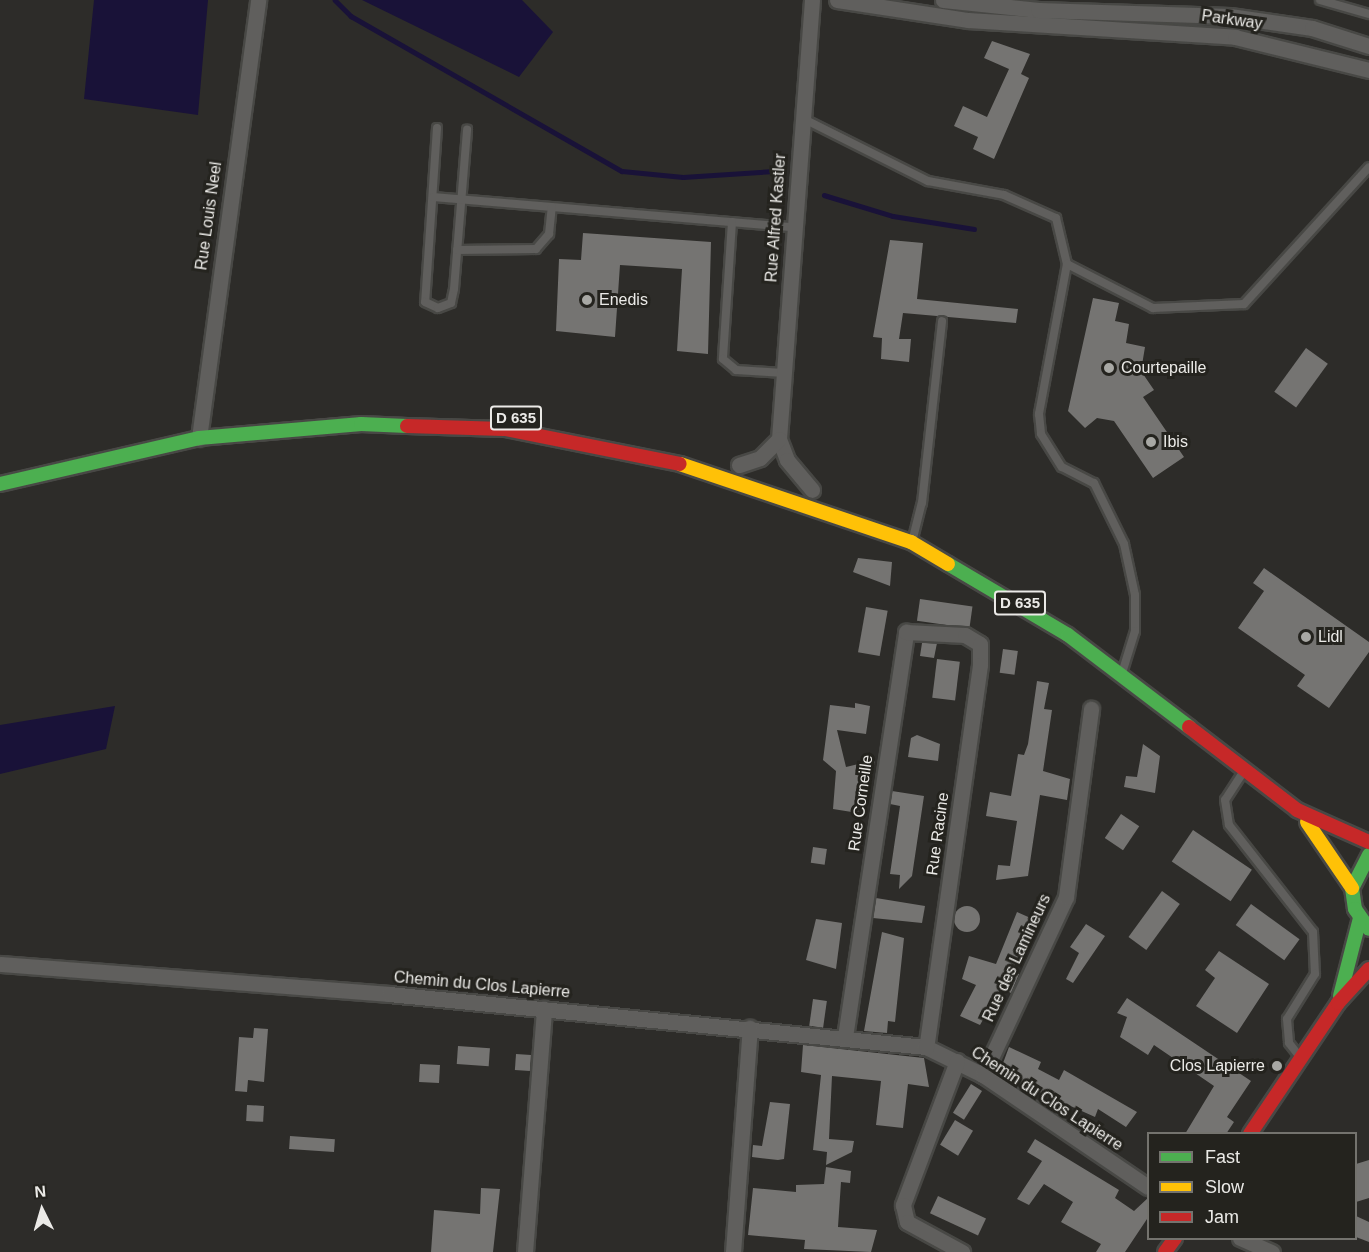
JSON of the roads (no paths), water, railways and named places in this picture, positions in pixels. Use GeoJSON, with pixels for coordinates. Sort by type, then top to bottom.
{"type":"FeatureCollection","features":[{"type":"Feature","properties":{"kind":"main road","name":"D 635"},"geometry":{"type":"LineString","coordinates":[[0,470],[199,431],[361,411],[434,411],[563,424]]}},
{"type":"Feature","properties":{"kind":"main road","name":"D 635"},"geometry":{"type":"LineString","coordinates":[[0,484],[199,431],[361,424],[505,429],[660,457],[881,528]]}},
{"type":"Feature","properties":{"kind":"main road"},"geometry":{"type":"LineString","coordinates":[[651,441],[760,472]]}},
{"type":"Feature","properties":{"kind":"main road","name":"D 635"},"geometry":{"type":"LineString","coordinates":[[781,479],[812,490],[1001,591],[1121,675],[1297,810],[1331,850],[1352,888]]}},
{"type":"Feature","properties":{"kind":"main road","name":"D 635"},"geometry":{"type":"LineString","coordinates":[[1297,810],[1369,842]]}},
{"type":"Feature","properties":{"kind":"main road"},"geometry":{"type":"LineString","coordinates":[[1338,1003],[1364,923],[1352,888],[1369,855]]}},
{"type":"Feature","properties":{"kind":"main road"},"geometry":{"type":"LineString","coordinates":[[1251,1132],[1338,1003],[1369,969]]}},
{"type":"Feature","properties":{"kind":"main road"},"geometry":{"type":"LineString","coordinates":[[1165,1252],[1174,1240]]}},
{"type":"Feature","properties":{"kind":"street","name":"Rue Louis Neel"},"geometry":{"type":"LineString","coordinates":[[199,431],[258,0]]}},
{"type":"Feature","properties":{"kind":"street","name":"Rue Alfred Kastler"},"geometry":{"type":"LineString","coordinates":[[812,0],[800,117],[779,439],[787,460],[812,490]]}},
{"type":"Feature","properties":{"kind":"street","name":"Parkway"},"geometry":{"type":"LineString","coordinates":[[837,0],[968,20],[1235,37],[1369,70]]}},
{"type":"Feature","properties":{"kind":"street","name":"Parkway"},"geometry":{"type":"LineString","coordinates":[[943,0],[1038,10],[1230,16],[1312,28],[1369,45]]}},
{"type":"Feature","properties":{"kind":"street"},"geometry":{"type":"LineString","coordinates":[[728,462],[760,458],[779,439]]}},
{"type":"Feature","properties":{"kind":"street","name":"Rue Corneille"},"geometry":{"type":"LineString","coordinates":[[844,1037],[906,632],[965,635]]}},
{"type":"Feature","properties":{"kind":"street","name":"Rue Racine"},"geometry":{"type":"LineString","coordinates":[[926,1047],[980,665],[980,644],[965,635]]}},
{"type":"Feature","properties":{"kind":"street","name":"Rue des Lamineurs"},"geometry":{"type":"LineString","coordinates":[[983,1075],[1066,897],[1091,709]]}},
{"type":"Feature","properties":{"kind":"street","name":"Chemin du Clos Lapierre"},"geometry":{"type":"LineString","coordinates":[[0,964],[544,1009],[844,1037],[926,1047],[983,1075],[1147,1186]]}},
{"type":"Feature","properties":{"kind":"street"},"geometry":{"type":"LineString","coordinates":[[525,1252],[544,1009]]}},
{"type":"Feature","properties":{"kind":"street"},"geometry":{"type":"LineString","coordinates":[[733,1252],[750,1028]]}},
{"type":"Feature","properties":{"kind":"street","name":"Chemin du Clos Lapierre"},"geometry":{"type":"LineString","coordinates":[[957,1061],[903,1205],[907,1222],[962,1252]]}},
{"type":"Feature","properties":{"kind":"street"},"geometry":{"type":"LineString","coordinates":[[1242,1240],[1272,1252]]}},
{"type":"Feature","properties":{"kind":"lane"},"geometry":{"type":"LineString","coordinates":[[1320,0],[1369,14]]}},
{"type":"Feature","properties":{"kind":"lane"},"geometry":{"type":"LineString","coordinates":[[800,117],[928,181],[1004,195],[1056,218],[1067,264],[1038,414],[1041,434],[1062,466],[1094,483],[1103,495],[1132,570],[1135,631],[1121,675]]}},
{"type":"Feature","properties":{"kind":"lane"},"geometry":{"type":"LineString","coordinates":[[437,128],[428,306],[451,303],[467,130]]}},
{"type":"Feature","properties":{"kind":"lane"},"geometry":{"type":"LineString","coordinates":[[1067,264],[1153,308],[1244,304],[1369,167]]}},
{"type":"Feature","properties":{"kind":"lane"},"geometry":{"type":"LineString","coordinates":[[433,197],[794,227]]}},
{"type":"Feature","properties":{"kind":"lane"},"geometry":{"type":"LineString","coordinates":[[457,250],[536,249],[549,234],[552,207]]}},
{"type":"Feature","properties":{"kind":"lane"},"geometry":{"type":"LineString","coordinates":[[732,222],[723,359],[736,370],[784,374]]}},
{"type":"Feature","properties":{"kind":"lane"},"geometry":{"type":"LineString","coordinates":[[911,542],[922,502],[942,321]]}},
{"type":"Feature","properties":{"kind":"lane"},"geometry":{"type":"LineString","coordinates":[[1245,770],[1225,800],[1229,825],[1313,932],[1315,974],[1287,1018],[1289,1043],[1302,1059]]}},
{"type":"Feature","properties":{"kind":"waterway"},"geometry":{"type":"LineString","coordinates":[[335,0],[351,16],[622,171],[683,177],[774,171]]}},
{"type":"Feature","properties":{"kind":"waterway"},"geometry":{"type":"LineString","coordinates":[[824,195],[893,216],[974,229]]}},
{"type":"Feature","properties":{"kind":"place","name":"Enedis"},"geometry":{"type":"Point","coordinates":[587,300]}},
{"type":"Feature","properties":{"kind":"place","name":"Courtepaille"},"geometry":{"type":"Point","coordinates":[1109,368]}},
{"type":"Feature","properties":{"kind":"place","name":"Ibis"},"geometry":{"type":"Point","coordinates":[1151,442]}},
{"type":"Feature","properties":{"kind":"place","name":"Lidl"},"geometry":{"type":"Point","coordinates":[1306,637]}},
{"type":"Feature","properties":{"kind":"place","name":"Clos Lapierre"},"geometry":{"type":"Point","coordinates":[1277,1066]}}]}
